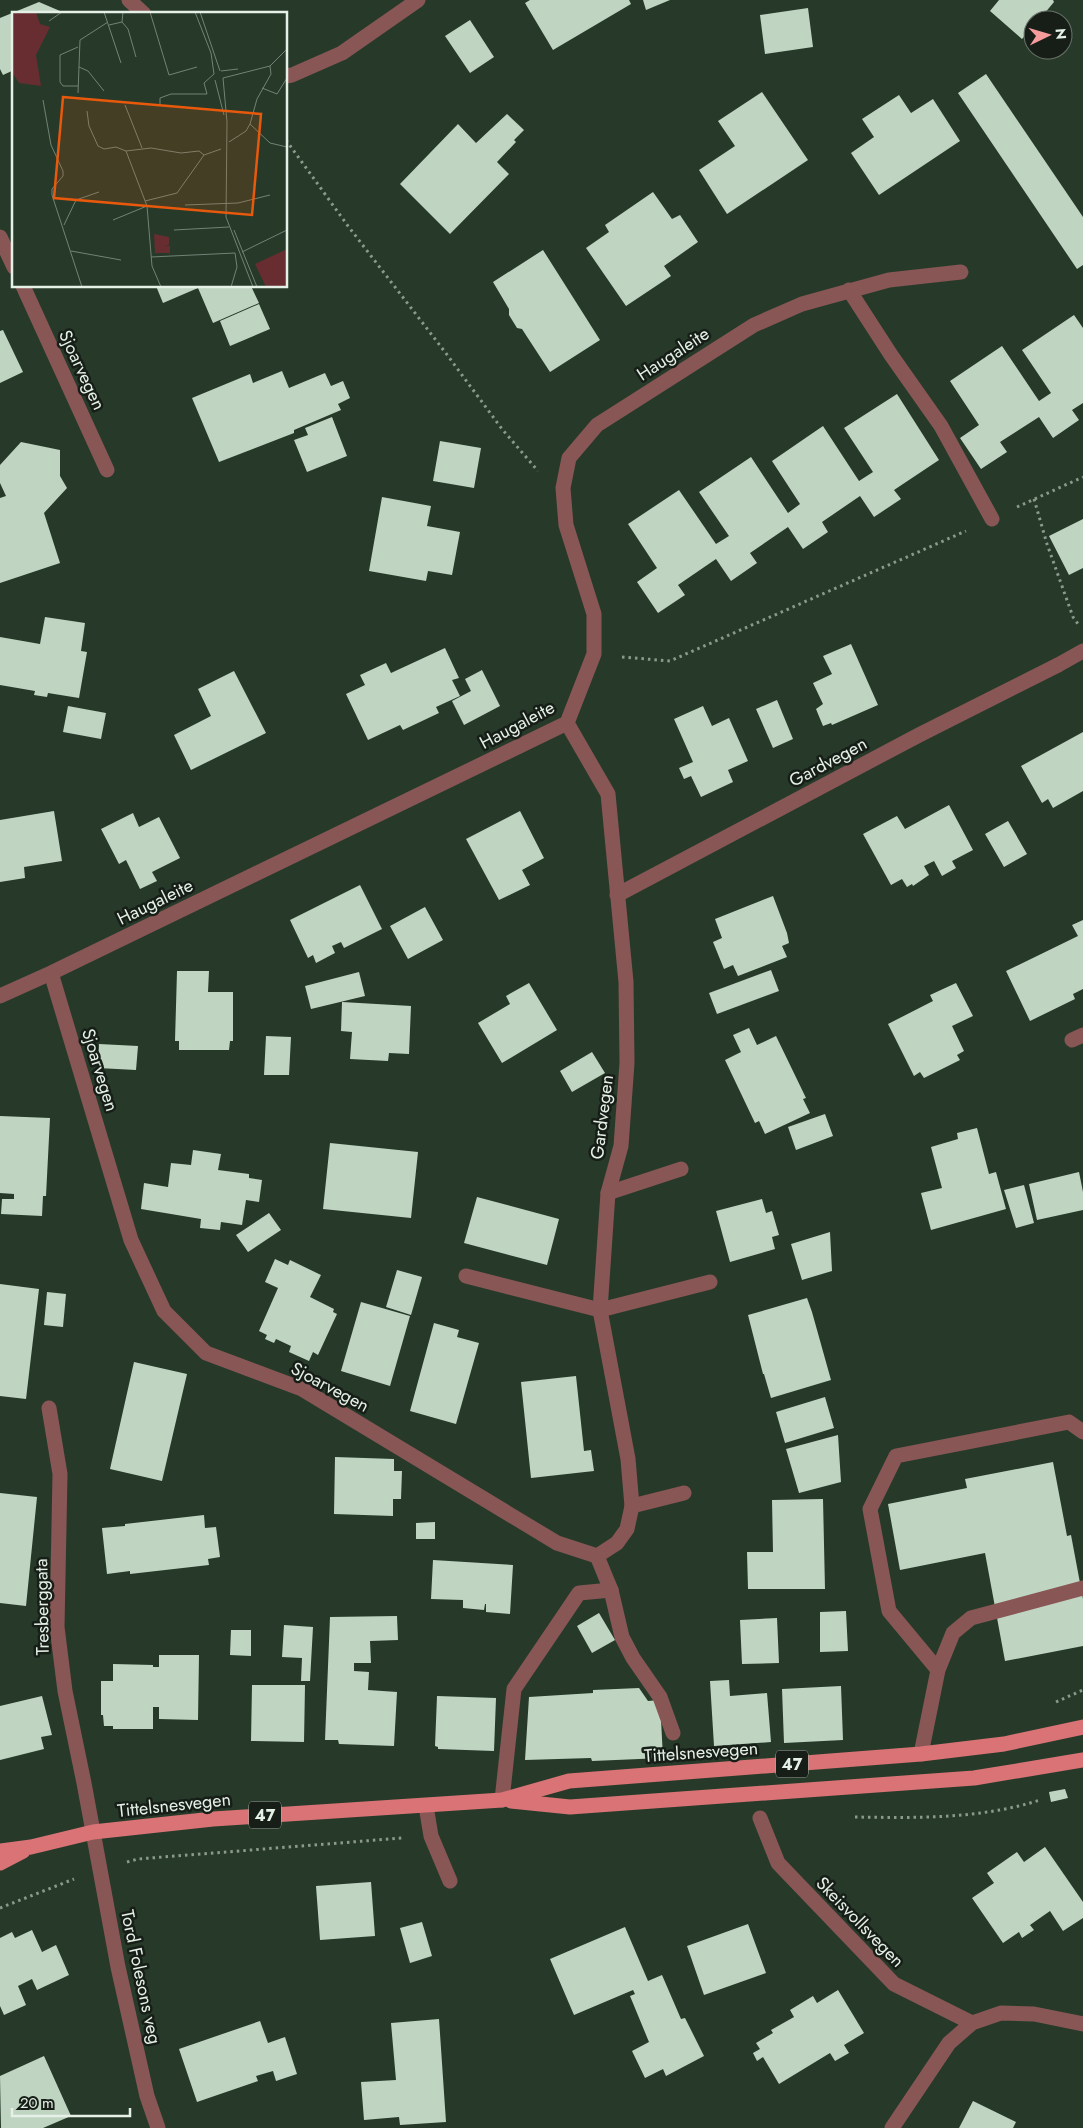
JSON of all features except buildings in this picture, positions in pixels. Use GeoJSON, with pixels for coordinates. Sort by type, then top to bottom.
{"type":"FeatureCollection","features":[{"type":"Feature","properties":{"kind":"main road","name":"Tittelsnesvegen"},"geometry":{"type":"LineString","coordinates":[[502,1800],[569,1781],[921,1754],[1004,1744],[1083,1727]]}},
{"type":"Feature","properties":{"kind":"main road","name":"Tittelsnesvegen"},"geometry":{"type":"LineString","coordinates":[[30,1847],[93,1832],[213,1818],[502,1800],[570,1807],[974,1778],[1083,1760]]}},
{"type":"Feature","properties":{"kind":"main road","name":"47"},"geometry":{"type":"LineString","coordinates":[[0,1851],[30,1847]]}},
{"type":"Feature","properties":{"kind":"main road","name":"47"},"geometry":{"type":"LineString","coordinates":[[0,1863],[30,1847]]}},
{"type":"Feature","properties":{"kind":"street"},"geometry":{"type":"LineString","coordinates":[[129,0],[142,12]]}},
{"type":"Feature","properties":{"kind":"street"},"geometry":{"type":"LineString","coordinates":[[288,76],[292,76],[342,53],[418,0]]}},
{"type":"Feature","properties":{"kind":"street"},"geometry":{"type":"LineString","coordinates":[[0,237],[12,263]]}},
{"type":"Feature","properties":{"kind":"street","name":"Haugaleite"},"geometry":{"type":"LineString","coordinates":[[0,995],[52,973],[567,723],[594,654],[594,614],[566,525],[563,488],[569,458],[597,425],[754,325],[802,304],[889,280],[961,272]]}},
{"type":"Feature","properties":{"kind":"street","name":"Sjoarvegen"},"geometry":{"type":"LineString","coordinates":[[24,288],[107,470]]}},
{"type":"Feature","properties":{"kind":"street"},"geometry":{"type":"LineString","coordinates":[[849,290],[891,355],[941,426],[992,519]]}},
{"type":"Feature","properties":{"kind":"street","name":"Gardvegen"},"geometry":{"type":"LineString","coordinates":[[617,895],[919,735],[1083,652]]}},
{"type":"Feature","properties":{"kind":"street","name":"Gardvegen"},"geometry":{"type":"LineString","coordinates":[[567,723],[608,794],[626,982],[627,1063],[621,1146],[608,1193],[600,1310],[628,1459],[632,1506],[627,1529],[617,1543],[597,1556]]}},
{"type":"Feature","properties":{"kind":"street","name":"Sjoarvegen"},"geometry":{"type":"LineString","coordinates":[[52,973],[132,1240],[164,1311],[206,1353],[302,1389],[557,1543],[597,1556]]}},
{"type":"Feature","properties":{"kind":"street"},"geometry":{"type":"LineString","coordinates":[[608,1193],[681,1169]]}},
{"type":"Feature","properties":{"kind":"street"},"geometry":{"type":"LineString","coordinates":[[466,1276],[600,1310],[710,1282]]}},
{"type":"Feature","properties":{"kind":"street","name":"Tresberggata"},"geometry":{"type":"LineString","coordinates":[[49,1408],[60,1474],[57,1627],[65,1691],[93,1832]]}},
{"type":"Feature","properties":{"kind":"street"},"geometry":{"type":"LineString","coordinates":[[938,1670],[889,1611],[870,1509],[896,1456],[1070,1422],[1083,1432]]}},
{"type":"Feature","properties":{"kind":"street"},"geometry":{"type":"LineString","coordinates":[[632,1506],[684,1493]]}},
{"type":"Feature","properties":{"kind":"street"},"geometry":{"type":"LineString","coordinates":[[597,1556],[611,1590],[622,1637],[633,1658],[660,1697],[673,1733]]}},
{"type":"Feature","properties":{"kind":"street"},"geometry":{"type":"LineString","coordinates":[[921,1754],[938,1670],[953,1633],[972,1618],[1083,1588]]}},
{"type":"Feature","properties":{"kind":"street"},"geometry":{"type":"LineString","coordinates":[[502,1800],[514,1689],[579,1593],[611,1590]]}},
{"type":"Feature","properties":{"kind":"street"},"geometry":{"type":"LineString","coordinates":[[426,1806],[431,1836],[450,1881]]}},
{"type":"Feature","properties":{"kind":"street","name":"Skeisvollsvegen"},"geometry":{"type":"LineString","coordinates":[[760,1818],[778,1863],[894,1984],[972,2023]]}},
{"type":"Feature","properties":{"kind":"street","name":"Tord Folesons veg"},"geometry":{"type":"LineString","coordinates":[[93,1832],[120,1976],[147,2096],[158,2128]]}},
{"type":"Feature","properties":{"kind":"street"},"geometry":{"type":"LineString","coordinates":[[892,2128],[949,2043],[972,2023],[1001,2013],[1034,2014],[1083,2024]]}},
{"type":"Feature","properties":{"kind":"path"},"geometry":{"type":"LineString","coordinates":[[288,143],[348,226],[502,429],[534,468],[563,488]]}},
{"type":"Feature","properties":{"kind":"path"},"geometry":{"type":"LineString","coordinates":[[594,654],[670,661],[1083,477]]}},
{"type":"Feature","properties":{"kind":"path"},"geometry":{"type":"LineString","coordinates":[[1034,500],[1047,544],[1070,608],[1083,632]]}},
{"type":"Feature","properties":{"kind":"path"},"geometry":{"type":"LineString","coordinates":[[0,1908],[100,1870]]}}]}
